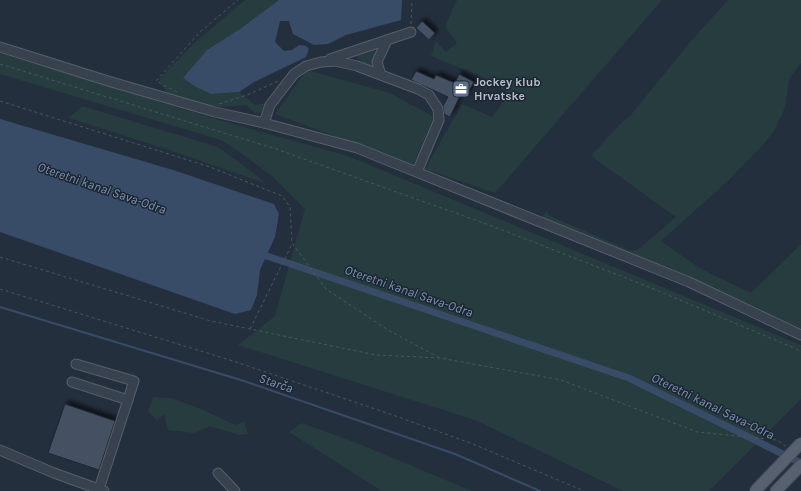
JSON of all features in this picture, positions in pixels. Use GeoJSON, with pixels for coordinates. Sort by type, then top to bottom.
{"type":"FeatureCollection","features":[{"type":"Feature","properties":{"kind":"main road"},"geometry":{"type":"LineString","coordinates":[[755,491],[801,443]]}},
{"type":"Feature","properties":{"kind":"main road"},"geometry":{"type":"LineString","coordinates":[[776,491],[801,465]]}},
{"type":"Feature","properties":{"kind":"street"},"geometry":{"type":"LineString","coordinates":[[264,122],[270,105],[294,74],[306,66],[411,32]]}},
{"type":"Feature","properties":{"kind":"street"},"geometry":{"type":"LineString","coordinates":[[381,75],[377,62],[387,40]]}},
{"type":"Feature","properties":{"kind":"street"},"geometry":{"type":"LineString","coordinates":[[0,47],[108,81],[215,112],[264,122],[357,148],[689,282],[801,335]]}},
{"type":"Feature","properties":{"kind":"street"},"geometry":{"type":"LineString","coordinates":[[321,62],[335,61],[357,66],[418,89],[429,95],[438,109],[439,120],[417,172]]}},
{"type":"Feature","properties":{"kind":"street"},"geometry":{"type":"LineString","coordinates":[[0,450],[84,488],[101,490],[134,381],[76,364]]}},
{"type":"Feature","properties":{"kind":"street"},"geometry":{"type":"LineString","coordinates":[[72,382],[128,400]]}},
{"type":"Feature","properties":{"kind":"street"},"geometry":{"type":"LineString","coordinates":[[218,473],[235,491]]}},
{"type":"Feature","properties":{"kind":"path"},"geometry":{"type":"LineString","coordinates":[[181,94],[156,81],[201,31],[238,0]]}},
{"type":"Feature","properties":{"kind":"path"},"geometry":{"type":"LineString","coordinates":[[411,32],[412,0]]}},
{"type":"Feature","properties":{"kind":"path"},"geometry":{"type":"LineString","coordinates":[[0,64],[276,149],[492,226],[649,287],[801,352]]}},
{"type":"Feature","properties":{"kind":"path"},"geometry":{"type":"LineString","coordinates":[[213,106],[247,95],[280,80]]}},
{"type":"Feature","properties":{"kind":"path"},"geometry":{"type":"LineString","coordinates":[[0,101],[210,167],[282,196],[290,207],[292,243],[250,329]]}},
{"type":"Feature","properties":{"kind":"path"},"geometry":{"type":"LineString","coordinates":[[292,243],[326,289],[388,330],[440,358]]}},
{"type":"Feature","properties":{"kind":"path"},"geometry":{"type":"LineString","coordinates":[[0,257],[211,322],[376,355],[440,358],[561,380],[697,432],[777,440],[789,448]]}},
{"type":"Feature","properties":{"kind":"path"},"geometry":{"type":"LineString","coordinates":[[0,289],[233,361],[383,412],[473,444],[584,491]]}},
{"type":"Feature","properties":{"kind":"green space"},"geometry":{"type":"Polygon","coordinates":[[[245,0],[279,0],[240,29],[207,50],[211,94],[239,92],[255,105],[266,103],[267,111],[255,113],[246,105],[218,107],[166,92],[159,79],[192,45],[245,0]]]}},
{"type":"Feature","properties":{"kind":"green space"},"geometry":{"type":"Polygon","coordinates":[[[457,0],[662,0],[495,193],[425,169],[462,104],[492,117],[508,95],[497,83],[431,56],[436,41],[446,52],[457,43],[445,26],[457,0]]]}},
{"type":"Feature","properties":{"kind":"green space"},"geometry":{"type":"Polygon","coordinates":[[[728,0],[801,0],[801,63],[789,79],[786,103],[783,112],[774,131],[763,145],[728,181],[661,241],[701,269],[751,293],[801,244],[801,330],[544,218],[543,216],[547,210],[548,215],[631,251],[639,249],[676,217],[591,156],[619,125],[630,116],[691,41],[728,0]]]}},
{"type":"Feature","properties":{"kind":"green space"},"geometry":{"type":"Polygon","coordinates":[[[373,49],[378,52],[372,69],[355,56],[373,49]]]}},
{"type":"Feature","properties":{"kind":"green space"},"geometry":{"type":"Polygon","coordinates":[[[0,53],[219,120],[348,156],[801,345],[801,399],[709,491],[623,491],[475,420],[238,345],[275,316],[305,209],[273,177],[221,140],[0,74],[0,53]]]}},
{"type":"Feature","properties":{"kind":"green space"},"geometry":{"type":"Polygon","coordinates":[[[307,70],[390,93],[434,117],[413,165],[275,114],[307,70]]]}},
{"type":"Feature","properties":{"kind":"green space"},"geometry":{"type":"Polygon","coordinates":[[[82,106],[218,147],[265,183],[69,118],[82,106]]]}},
{"type":"Feature","properties":{"kind":"green space"},"geometry":{"type":"Polygon","coordinates":[[[153,397],[171,398],[201,409],[235,425],[244,422],[248,434],[239,435],[210,426],[194,433],[168,430],[164,414],[157,420],[148,412],[153,397]]]}},
{"type":"Feature","properties":{"kind":"green space"},"geometry":{"type":"Polygon","coordinates":[[[302,423],[359,444],[472,491],[382,491],[289,432],[302,423]]]}},
{"type":"Feature","properties":{"kind":"water"},"geometry":{"type":"Polygon","coordinates":[[[279,0],[402,0],[401,20],[346,35],[328,44],[314,45],[293,34],[289,21],[280,21],[275,42],[284,51],[292,50],[299,45],[306,46],[309,49],[306,57],[254,82],[239,92],[211,94],[196,87],[183,78],[207,50],[240,29],[279,0]]]}},
{"type":"Feature","properties":{"kind":"water"},"geometry":{"type":"Polygon","coordinates":[[[0,119],[173,170],[274,204],[279,214],[275,237],[260,270],[257,295],[251,310],[235,314],[0,232],[0,119]]]}},
{"type":"Feature","properties":{"kind":"building"},"geometry":{"type":"Polygon","coordinates":[[[422,21],[435,33],[429,40],[416,28],[422,21]]]}},
{"type":"Feature","properties":{"kind":"building"},"geometry":{"type":"Polygon","coordinates":[[[416,71],[434,79],[436,75],[455,83],[459,74],[474,82],[465,98],[460,96],[450,117],[444,114],[443,106],[448,97],[411,80],[416,71]]]}},
{"type":"Feature","properties":{"kind":"building"},"geometry":{"type":"Polygon","coordinates":[[[65,404],[115,421],[99,470],[48,453],[65,404]]]}},
{"type":"Feature","properties":{"kind":"waterway","name":"Oteretni kanal Sava-Odra"},"geometry":{"type":"LineString","coordinates":[[258,253],[629,378],[801,463]]}},
{"type":"Feature","properties":{"kind":"waterway","name":"Starča"},"geometry":{"type":"LineString","coordinates":[[0,307],[244,381],[455,454],[540,491]]}},
{"type":"Feature","properties":{"kind":"place","name":"Jockey klub Hrvatske"},"geometry":{"type":"Point","coordinates":[461,89]}}]}
